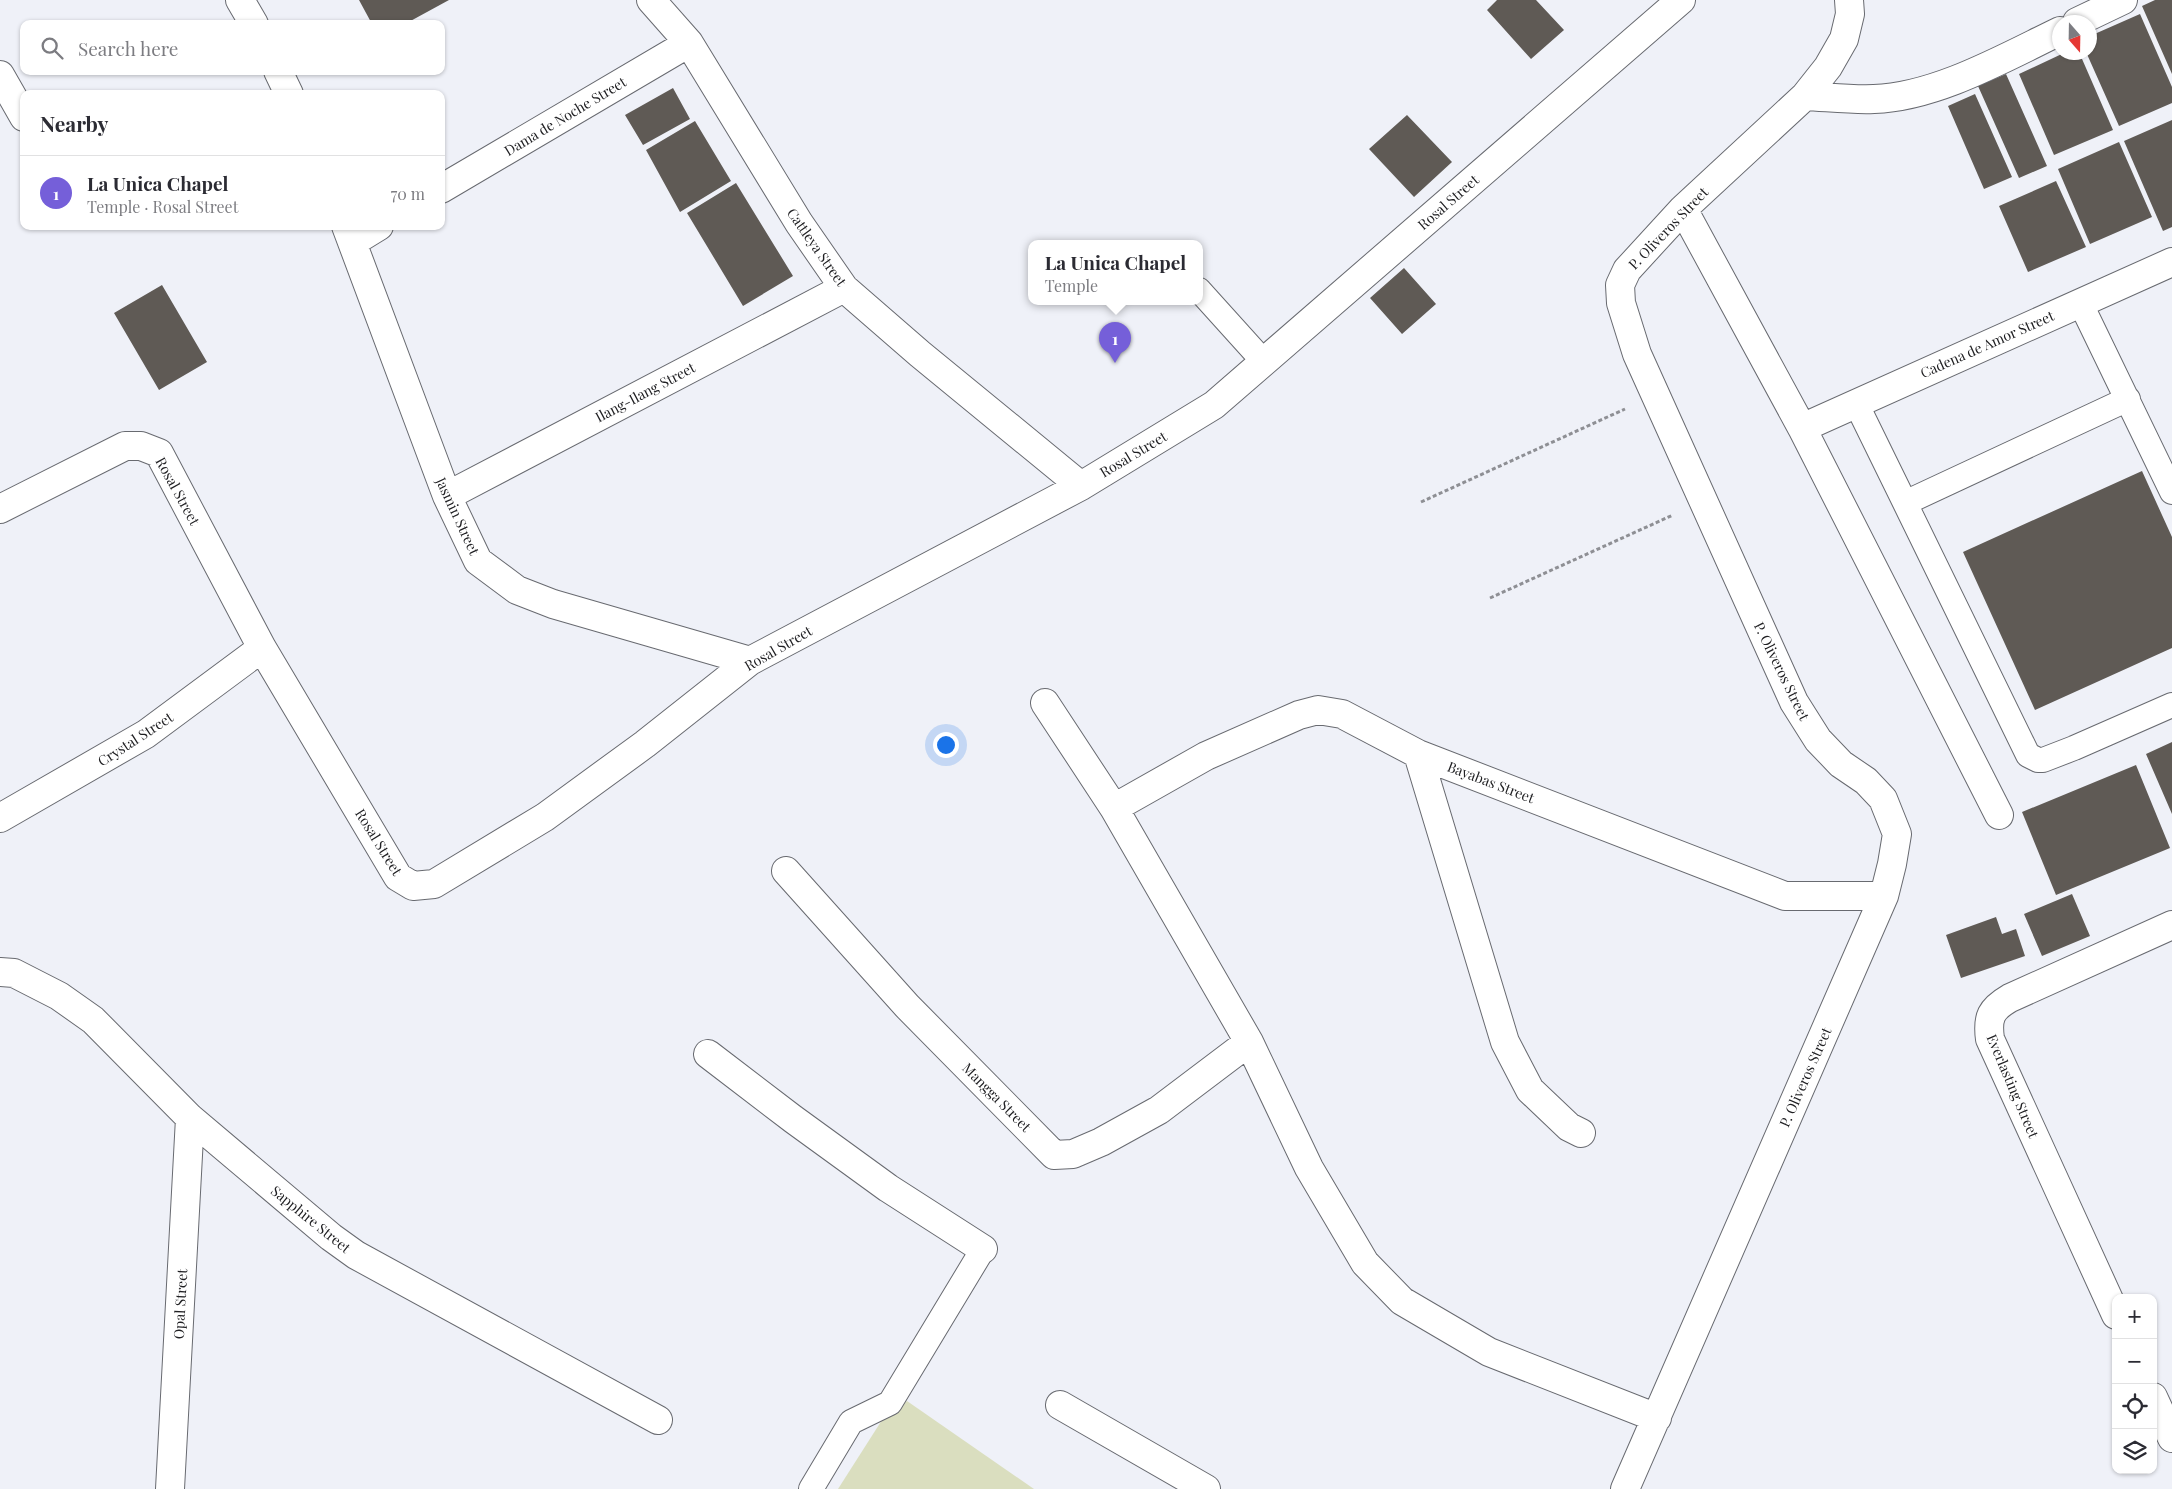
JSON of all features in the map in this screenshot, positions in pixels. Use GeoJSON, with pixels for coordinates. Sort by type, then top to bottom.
{"type":"FeatureCollection","features":[{"type":"Feature","properties":{"kind":"street"},"geometry":{"type":"LineString","coordinates":[[240,0],[252,20]]}},
{"type":"Feature","properties":{"kind":"street","name":"Cattleya Street"},"geometry":{"type":"LineString","coordinates":[[651,0],[689,43],[798,223],[844,288],[920,354],[1081,486]]}},
{"type":"Feature","properties":{"kind":"street","name":"Rosal Street"},"geometry":{"type":"LineString","coordinates":[[0,509],[125,446],[141,446],[159,453],[262,648],[398,877],[413,886],[434,884],[545,817],[645,744],[750,661],[1081,486],[1214,405],[1681,0]]}},
{"type":"Feature","properties":{"kind":"street","name":"P. Oliveros Street"},"geometry":{"type":"LineString","coordinates":[[1625,1489],[1884,896],[1897,834],[1884,799],[1866,781],[1841,764],[1818,740],[1794,702],[1637,354],[1621,304],[1620,285],[1627,270],[1683,209],[1805,96],[1828,67],[1844,39],[1850,14],[1849,0]]}},
{"type":"Feature","properties":{"kind":"street"},"geometry":{"type":"LineString","coordinates":[[2092,15],[2123,0]]}},
{"type":"Feature","properties":{"kind":"street"},"geometry":{"type":"LineString","coordinates":[[1805,96],[1874,99],[1909,95],[1975,72],[2052,35]]}},
{"type":"Feature","properties":{"kind":"street","name":"Dama de Noche Street"},"geometry":{"type":"LineString","coordinates":[[445,187],[689,43]]}},
{"type":"Feature","properties":{"kind":"street"},"geometry":{"type":"LineString","coordinates":[[0,75],[20,110]]}},
{"type":"Feature","properties":{"kind":"street"},"geometry":{"type":"LineString","coordinates":[[280,75],[287,90]]}},
{"type":"Feature","properties":{"kind":"street"},"geometry":{"type":"LineString","coordinates":[[1683,209],[1802,428],[1999,815]]}},
{"type":"Feature","properties":{"kind":"street"},"geometry":{"type":"LineString","coordinates":[[350,234],[364,230]]}},
{"type":"Feature","properties":{"kind":"street","name":"Jasmin Street"},"geometry":{"type":"LineString","coordinates":[[350,234],[447,496],[478,561],[517,590],[553,604],[750,661]]}},
{"type":"Feature","properties":{"kind":"street","name":"Cadena de Amor Street"},"geometry":{"type":"LineString","coordinates":[[1802,428],[2172,262]]}},
{"type":"Feature","properties":{"kind":"street","name":"Ilang-Ilang Street"},"geometry":{"type":"LineString","coordinates":[[447,496],[844,288]]}},
{"type":"Feature","properties":{"kind":"street","name":"Crystal Street"},"geometry":{"type":"LineString","coordinates":[[0,818],[110,757],[146,734],[262,648]]}},
{"type":"Feature","properties":{"kind":"street"},"geometry":{"type":"LineString","coordinates":[[1045,702],[1114,808],[1249,1042],[1309,1168],[1366,1263],[1402,1301],[1489,1352],[1657,1418]]}},
{"type":"Feature","properties":{"kind":"street","name":"Bayabas Street"},"geometry":{"type":"LineString","coordinates":[[1114,808],[1206,756],[1299,715],[1318,710],[1342,714],[1418,754],[1785,896],[1884,896]]}},
{"type":"Feature","properties":{"kind":"street"},"geometry":{"type":"LineString","coordinates":[[1418,754],[1505,1042],[1530,1090],[1569,1127],[1582,1133]]}},
{"type":"Feature","properties":{"kind":"street","name":"Mangga Street"},"geometry":{"type":"LineString","coordinates":[[786,871],[907,1006],[1054,1155],[1073,1154],[1101,1142],[1159,1110],[1249,1042]]}},
{"type":"Feature","properties":{"kind":"street","name":"Everlasting Street"},"geometry":{"type":"LineString","coordinates":[[2112,1306],[1990,1039],[1988,1025],[1991,1014],[1998,1005],[2010,998],[2172,925]]}},
{"type":"Feature","properties":{"kind":"street","name":"Sapphire Street"},"geometry":{"type":"LineString","coordinates":[[0,972],[14,973],[59,996],[93,1020],[190,1118],[332,1238],[356,1255],[658,1420]]}},
{"type":"Feature","properties":{"kind":"street"},"geometry":{"type":"LineString","coordinates":[[708,1054],[792,1119],[888,1188],[983,1249]]}},
{"type":"Feature","properties":{"kind":"street","name":"Opal Street"},"geometry":{"type":"LineString","coordinates":[[170,1489],[190,1118]]}},
{"type":"Feature","properties":{"kind":"street"},"geometry":{"type":"LineString","coordinates":[[1060,1405],[1206,1489]]}},
{"type":"Feature","properties":{"kind":"street"},"geometry":{"type":"LineString","coordinates":[[2157,1406],[2172,1438]]}},
{"type":"Feature","properties":{"kind":"lane"},"geometry":{"type":"LineString","coordinates":[[1203,294],[1264,362]]}},
{"type":"Feature","properties":{"kind":"lane"},"geometry":{"type":"LineString","coordinates":[[2080,302],[2172,492]]}},
{"type":"Feature","properties":{"kind":"lane"},"geometry":{"type":"LineString","coordinates":[[1905,503],[2128,399]]}},
{"type":"Feature","properties":{"kind":"lane"},"geometry":{"type":"LineString","coordinates":[[1856,403],[2028,755],[2038,760],[2043,760],[2172,705]]}},
{"type":"Feature","properties":{"kind":"lane"},"geometry":{"type":"LineString","coordinates":[[811,1489],[851,1422],[890,1403],[983,1249]]}},
{"type":"Feature","properties":{"kind":"path"},"geometry":{"type":"LineString","coordinates":[[1420,502],[1656,395]]}},
{"type":"Feature","properties":{"kind":"path"},"geometry":{"type":"LineString","coordinates":[[1490,598],[1703,501]]}},
{"type":"Feature","properties":{"kind":"green space"},"geometry":{"type":"Polygon","coordinates":[[[907,1401],[1034,1489],[838,1489],[882,1420],[907,1401]]]}},
{"type":"Feature","properties":{"kind":"building"},"geometry":{"type":"Polygon","coordinates":[[[359,0],[449,0],[412,20],[370,20],[359,0]]]}},
{"type":"Feature","properties":{"kind":"building"},"geometry":{"type":"Polygon","coordinates":[[[1497,0],[1536,0],[1564,30],[1531,59],[1487,10],[1497,0]]]}},
{"type":"Feature","properties":{"kind":"building"},"geometry":{"type":"Polygon","coordinates":[[[2155,0],[2172,0],[2172,74],[2142,6],[2155,0]]]}},
{"type":"Feature","properties":{"kind":"building"},"geometry":{"type":"Polygon","coordinates":[[[2140,14],[2172,87],[2172,103],[2119,126],[2090,60],[2097,60],[2097,33],[2140,14]]]}},
{"type":"Feature","properties":{"kind":"building"},"geometry":{"type":"Polygon","coordinates":[[[2052,59],[2082,60],[2113,130],[2054,155],[2019,74],[2052,59]]]}},
{"type":"Feature","properties":{"kind":"building"},"geometry":{"type":"Polygon","coordinates":[[[2006,74],[2047,166],[2019,178],[1978,86],[2006,74]]]}},
{"type":"Feature","properties":{"kind":"building"},"geometry":{"type":"Polygon","coordinates":[[[673,88],[690,119],[643,145],[625,115],[673,88]]]}},
{"type":"Feature","properties":{"kind":"building"},"geometry":{"type":"Polygon","coordinates":[[[1975,94],[2012,177],[1984,189],[1948,106],[1975,94]]]}},
{"type":"Feature","properties":{"kind":"building"},"geometry":{"type":"Polygon","coordinates":[[[1407,115],[1452,162],[1414,197],[1369,149],[1407,115]]]}},
{"type":"Feature","properties":{"kind":"building"},"geometry":{"type":"Polygon","coordinates":[[[2172,120],[2172,227],[2163,231],[2124,141],[2172,120]]]}},
{"type":"Feature","properties":{"kind":"building"},"geometry":{"type":"Polygon","coordinates":[[[695,121],[731,181],[680,212],[646,150],[695,121]]]}},
{"type":"Feature","properties":{"kind":"building"},"geometry":{"type":"Polygon","coordinates":[[[2119,142],[2152,217],[2090,244],[2058,169],[2119,142]]]}},
{"type":"Feature","properties":{"kind":"building"},"geometry":{"type":"Polygon","coordinates":[[[2056,181],[2086,247],[2028,272],[1999,206],[2056,181]]]}},
{"type":"Feature","properties":{"kind":"building"},"geometry":{"type":"Polygon","coordinates":[[[736,183],[793,276],[743,306],[687,213],[736,183]]]}},
{"type":"Feature","properties":{"kind":"building"},"geometry":{"type":"Polygon","coordinates":[[[1404,268],[1436,304],[1402,334],[1370,298],[1404,268]]]}},
{"type":"Feature","properties":{"kind":"building"},"geometry":{"type":"Polygon","coordinates":[[[162,285],[207,362],[159,390],[114,313],[162,285]]]}},
{"type":"Feature","properties":{"kind":"building"},"geometry":{"type":"Polygon","coordinates":[[[2142,471],[2172,537],[2172,648],[2035,710],[1963,552],[2142,471]]]}},
{"type":"Feature","properties":{"kind":"building"},"geometry":{"type":"Polygon","coordinates":[[[2172,742],[2172,814],[2146,754],[2172,742]]]}},
{"type":"Feature","properties":{"kind":"building"},"geometry":{"type":"Polygon","coordinates":[[[2136,765],[2170,848],[2056,895],[2022,812],[2136,765]]]}},
{"type":"Feature","properties":{"kind":"building"},"geometry":{"type":"Polygon","coordinates":[[[2072,894],[2090,936],[2042,956],[2024,914],[2072,894]]]}},
{"type":"Feature","properties":{"kind":"building"},"geometry":{"type":"Polygon","coordinates":[[[1996,917],[2002,934],[2016,929],[2025,956],[1961,978],[1946,935],[1996,917]]]}},
{"type":"Feature","properties":{"kind":"place","name":"La Unica Chapel"},"geometry":{"type":"Point","coordinates":[1115,363]}}]}
